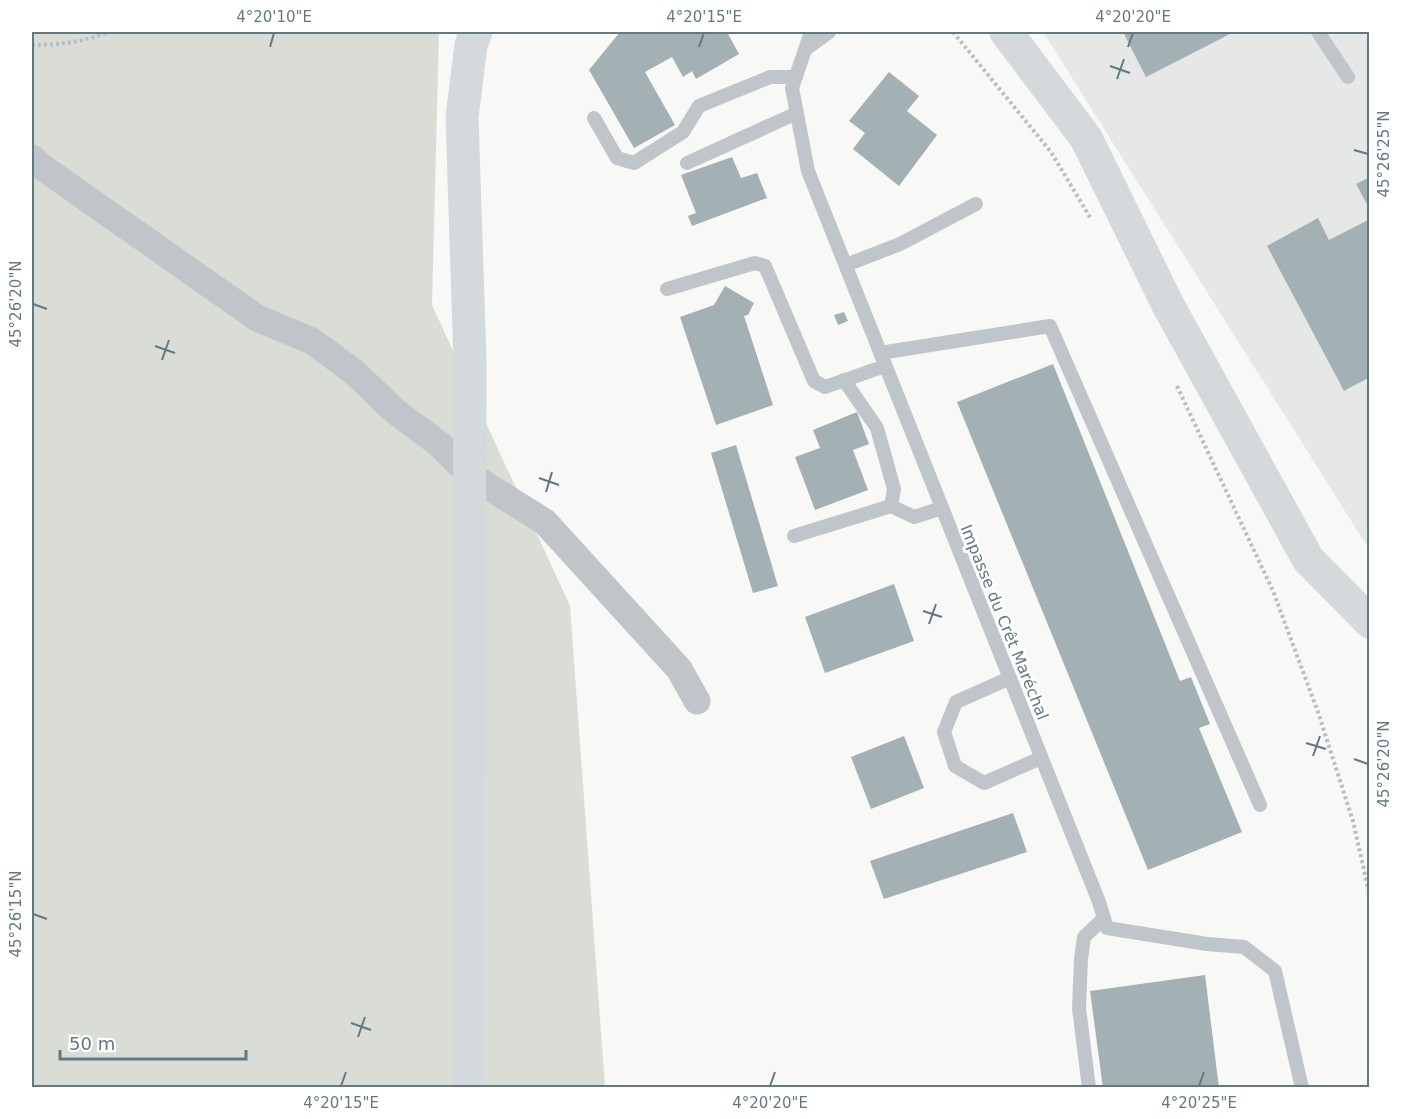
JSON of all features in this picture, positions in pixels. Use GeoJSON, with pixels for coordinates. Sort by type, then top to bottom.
{"type":"FeatureCollection","features":[{"type":"Feature","properties":{"kind":"main road"},"geometry":{"type":"LineString","coordinates":[[468,1088],[470,362],[462,117],[471,45],[476,32]]}},
{"type":"Feature","properties":{"kind":"main road"},"geometry":{"type":"LineString","coordinates":[[1006,32],[1086,138],[1168,305],[1308,559],[1370,622]]}},
{"type":"Feature","properties":{"kind":"street"},"geometry":{"type":"LineString","coordinates":[[32,158],[257,318],[312,341],[354,372],[396,412],[439,444],[470,475],[545,522],[679,669],[697,701]]}},
{"type":"Feature","properties":{"kind":"lane","name":"Impasse du Crêt Maréchal"},"geometry":{"type":"LineString","coordinates":[[811,32],[792,88],[808,171],[1104,918]]}},
{"type":"Feature","properties":{"kind":"lane"},"geometry":{"type":"LineString","coordinates":[[807,48],[829,32]]}},
{"type":"Feature","properties":{"kind":"lane"},"geometry":{"type":"LineString","coordinates":[[1318,32],[1348,77]]}},
{"type":"Feature","properties":{"kind":"lane"},"geometry":{"type":"LineString","coordinates":[[594,118],[617,158],[634,163],[683,132],[699,106],[770,77],[796,77]]}},
{"type":"Feature","properties":{"kind":"lane"},"geometry":{"type":"LineString","coordinates":[[687,163],[797,113]]}},
{"type":"Feature","properties":{"kind":"lane"},"geometry":{"type":"LineString","coordinates":[[846,265],[900,244],[976,204]]}},
{"type":"Feature","properties":{"kind":"lane"},"geometry":{"type":"LineString","coordinates":[[667,288],[755,263],[765,266],[814,381],[825,387],[844,380],[883,359],[1050,326],[1260,805]]}},
{"type":"Feature","properties":{"kind":"lane"},"geometry":{"type":"LineString","coordinates":[[844,380],[878,428],[894,489],[891,506]]}},
{"type":"Feature","properties":{"kind":"lane"},"geometry":{"type":"LineString","coordinates":[[794,536],[891,506],[914,518],[942,508]]}},
{"type":"Feature","properties":{"kind":"lane"},"geometry":{"type":"LineString","coordinates":[[1010,678],[956,702],[944,732],[955,766],[984,783],[1041,758]]}},
{"type":"Feature","properties":{"kind":"lane"},"geometry":{"type":"LineString","coordinates":[[1089,1088],[1079,1008],[1081,959],[1084,937],[1104,918],[1107,927],[1207,944],[1244,947],[1275,971],[1302,1088]]}},
{"type":"Feature","properties":{"kind":"path"},"geometry":{"type":"LineString","coordinates":[[32,45],[53,45],[108,32]]}},
{"type":"Feature","properties":{"kind":"path"},"geometry":{"type":"LineString","coordinates":[[953,32],[1051,152],[1094,223]]}},
{"type":"Feature","properties":{"kind":"path"},"geometry":{"type":"LineString","coordinates":[[1175,381],[1273,591],[1310,690],[1353,821],[1370,897]]}},
{"type":"Feature","properties":{"kind":"shaded area"},"geometry":{"type":"Polygon","coordinates":[[[32,32],[439,32],[432,305],[570,606],[605,1087],[32,1087],[32,32]]]}},
{"type":"Feature","properties":{"kind":"shaded area"},"geometry":{"type":"Polygon","coordinates":[[[1043,32],[1369,32],[1369,549],[1043,32]]]}},
{"type":"Feature","properties":{"kind":"building"},"geometry":{"type":"Polygon","coordinates":[[[620,32],[727,32],[739,54],[696,79],[692,71],[683,77],[672,57],[645,72],[675,125],[634,148],[589,70],[620,32]]]}},
{"type":"Feature","properties":{"kind":"building"},"geometry":{"type":"Polygon","coordinates":[[[1123,32],[1228,32],[1230,34],[1146,77],[1123,32]]]}},
{"type":"Feature","properties":{"kind":"building"},"geometry":{"type":"Polygon","coordinates":[[[889,72],[919,96],[907,111],[937,135],[899,186],[853,149],[865,133],[849,121],[889,72]]]}},
{"type":"Feature","properties":{"kind":"building"},"geometry":{"type":"Polygon","coordinates":[[[732,157],[741,178],[757,173],[767,198],[692,226],[688,216],[696,213],[681,175],[732,157]]]}},
{"type":"Feature","properties":{"kind":"building"},"geometry":{"type":"Polygon","coordinates":[[[1370,177],[1370,210],[1356,184],[1370,177]]]}},
{"type":"Feature","properties":{"kind":"building"},"geometry":{"type":"Polygon","coordinates":[[[1318,218],[1329,240],[1370,219],[1370,377],[1344,391],[1267,246],[1318,218]]]}},
{"type":"Feature","properties":{"kind":"building"},"geometry":{"type":"Polygon","coordinates":[[[725,286],[754,303],[748,315],[744,316],[773,405],[716,425],[680,317],[714,305],[725,286]]]}},
{"type":"Feature","properties":{"kind":"building"},"geometry":{"type":"Polygon","coordinates":[[[844,312],[848,321],[838,325],[834,315],[844,312]]]}},
{"type":"Feature","properties":{"kind":"building"},"geometry":{"type":"Polygon","coordinates":[[[1053,364],[1180,681],[1191,677],[1210,724],[1199,728],[1242,832],[1148,870],[957,402],[1053,364]]]}},
{"type":"Feature","properties":{"kind":"building"},"geometry":{"type":"Polygon","coordinates":[[[857,412],[869,444],[853,450],[868,490],[815,510],[795,457],[820,448],[813,430],[857,412]]]}},
{"type":"Feature","properties":{"kind":"building"},"geometry":{"type":"Polygon","coordinates":[[[736,445],[778,586],[753,593],[711,453],[736,445]]]}},
{"type":"Feature","properties":{"kind":"building"},"geometry":{"type":"Polygon","coordinates":[[[894,584],[914,641],[825,673],[805,617],[894,584]]]}},
{"type":"Feature","properties":{"kind":"building"},"geometry":{"type":"Polygon","coordinates":[[[904,736],[924,788],[871,809],[851,757],[904,736]]]}},
{"type":"Feature","properties":{"kind":"building"},"geometry":{"type":"Polygon","coordinates":[[[1013,813],[1027,852],[884,899],[870,861],[1013,813]]]}},
{"type":"Feature","properties":{"kind":"building"},"geometry":{"type":"Polygon","coordinates":[[[1205,975],[1219,1088],[1103,1088],[1090,991],[1205,975]]]}}]}
